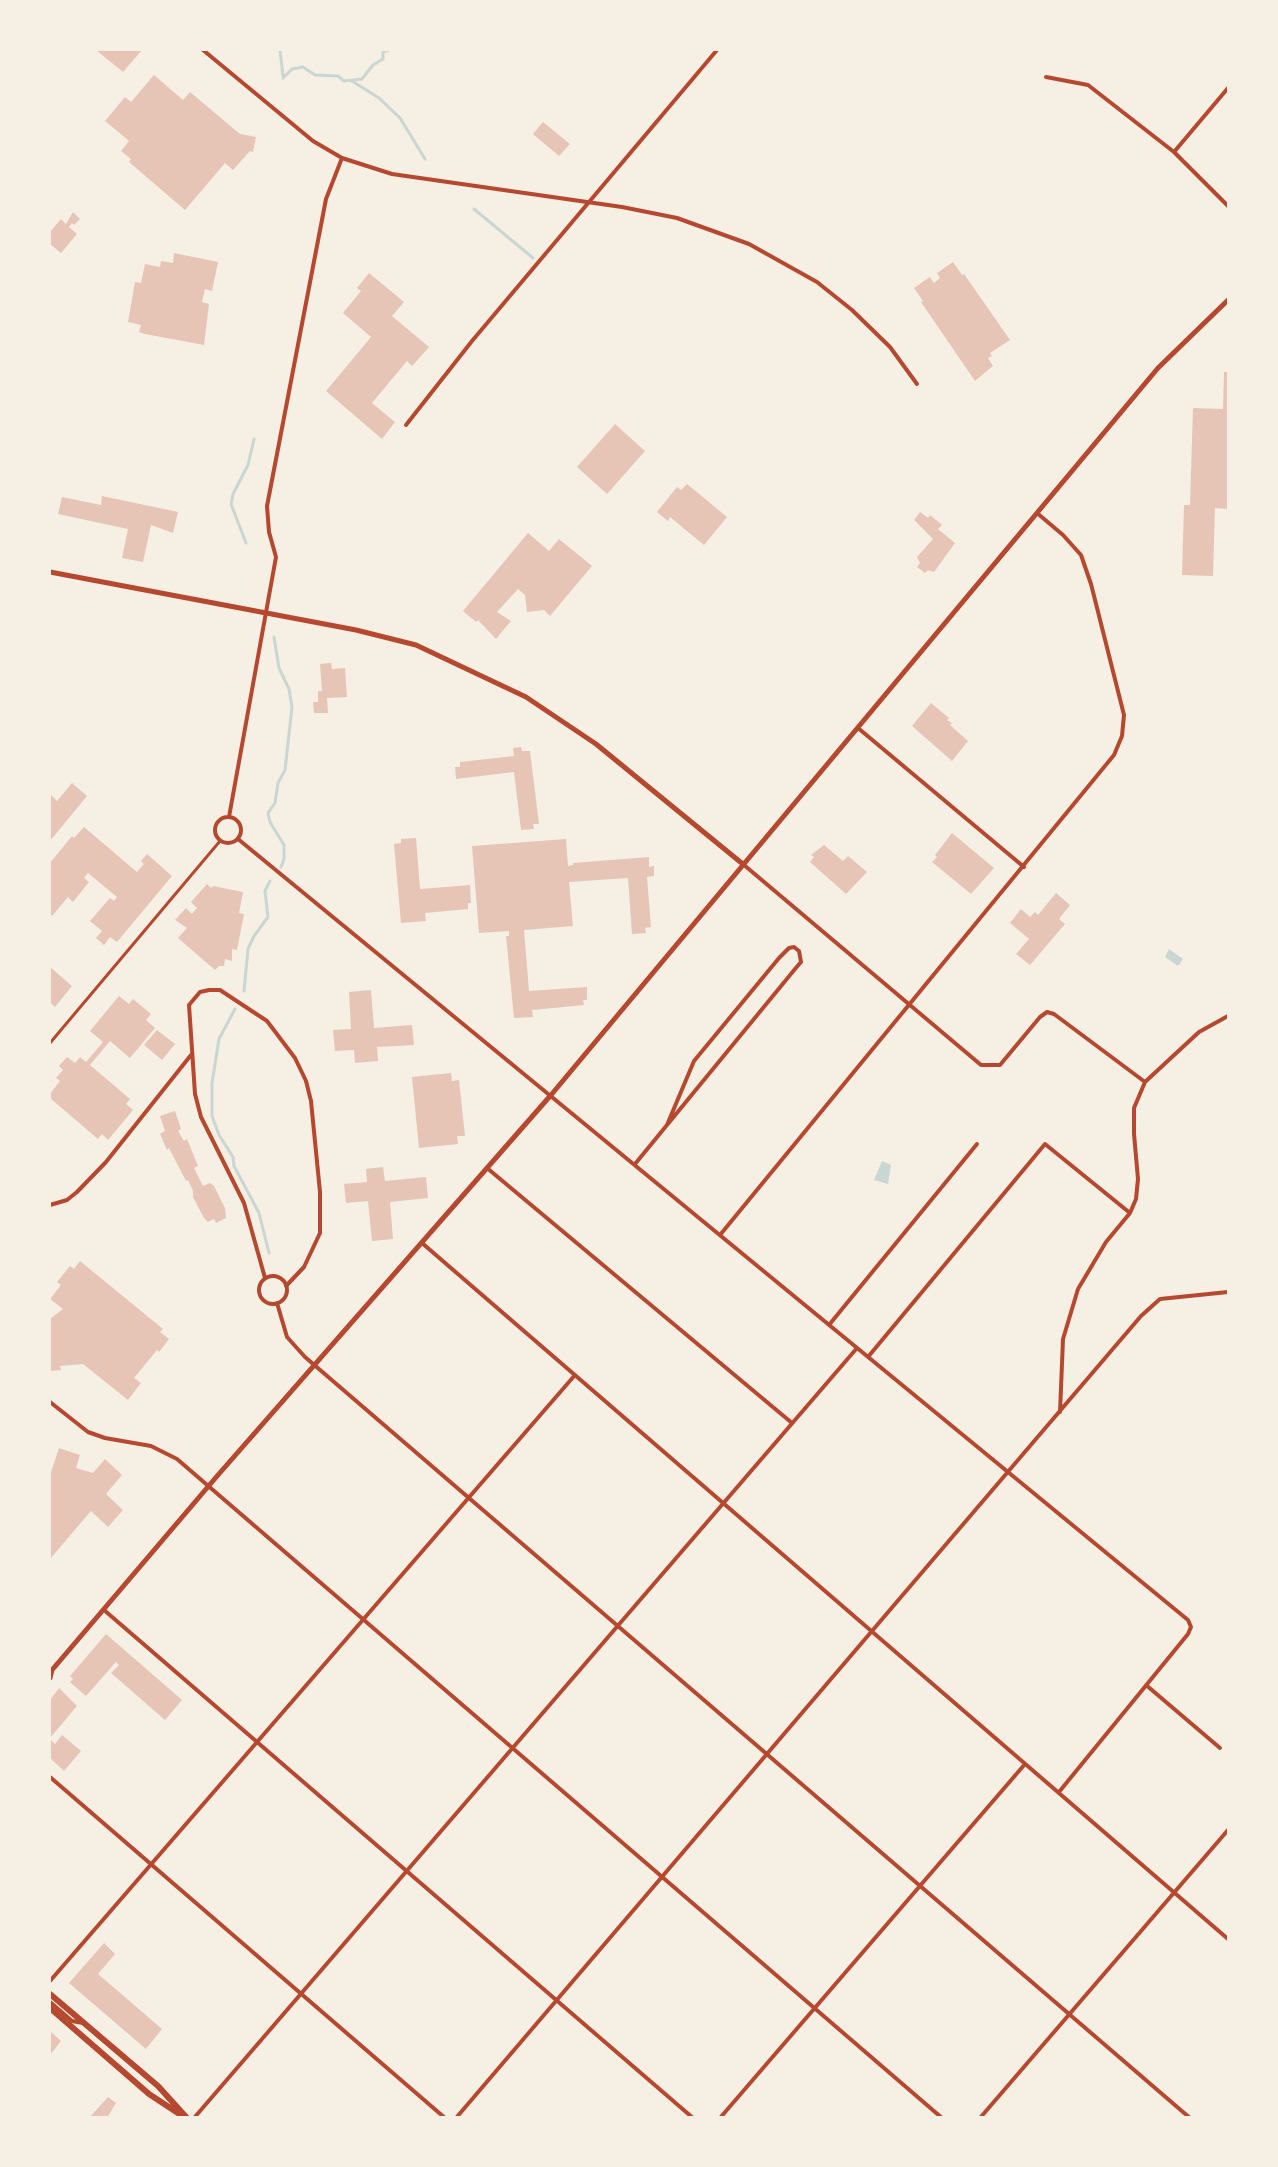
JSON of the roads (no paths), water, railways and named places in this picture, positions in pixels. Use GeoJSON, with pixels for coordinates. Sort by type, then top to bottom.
{"type":"FeatureCollection","features":[{"type":"Feature","properties":{"kind":"main road"},"geometry":{"type":"LineString","coordinates":[[50,1994],[158,2086],[186,2118]]}},
{"type":"Feature","properties":{"kind":"main road"},"geometry":{"type":"LineString","coordinates":[[50,2008],[149,2094],[186,2118]]}},
{"type":"Feature","properties":{"kind":"street"},"geometry":{"type":"LineString","coordinates":[[203,50],[313,141],[342,158],[392,174],[590,202],[677,218],[729,236],[771,255],[817,282],[852,310],[890,347],[917,384]]}},
{"type":"Feature","properties":{"kind":"street"},"geometry":{"type":"LineString","coordinates":[[406,425],[472,341],[717,50]]}},
{"type":"Feature","properties":{"kind":"street"},"geometry":{"type":"LineString","coordinates":[[1046,77],[1088,85],[1174,152],[1228,206]]}},
{"type":"Feature","properties":{"kind":"street"},"geometry":{"type":"LineString","coordinates":[[1174,152],[1228,88]]}},
{"type":"Feature","properties":{"kind":"street"},"geometry":{"type":"LineString","coordinates":[[229,817],[268,613],[276,557],[269,532],[267,506],[326,199],[342,158]]}},
{"type":"Feature","properties":{"kind":"street"},"geometry":{"type":"LineString","coordinates":[[50,1678],[51,1671],[209,1486],[551,1095],[1158,368],[1228,300]]}},
{"type":"Feature","properties":{"kind":"street"},"geometry":{"type":"LineString","coordinates":[[720,1235],[911,1006],[1114,755],[1122,736],[1124,715],[1091,584],[1080,555],[1063,535],[1037,513]]}},
{"type":"Feature","properties":{"kind":"street"},"geometry":{"type":"LineString","coordinates":[[50,572],[268,613],[416,645],[526,697],[596,744],[744,865],[981,1065],[1000,1065],[1040,1017],[1047,1012],[1054,1014],[1145,1083]]}},
{"type":"Feature","properties":{"kind":"street"},"geometry":{"type":"LineString","coordinates":[[858,728],[1024,867]]}},
{"type":"Feature","properties":{"kind":"street"},"geometry":{"type":"LineString","coordinates":[[229,817],[240,825],[238,839],[231,843],[220,841],[215,826],[220,819],[229,817]]}},
{"type":"Feature","properties":{"kind":"street"},"geometry":{"type":"LineString","coordinates":[[238,839],[1188,1620],[1191,1627],[1188,1634],[1059,1792]]}},
{"type":"Feature","properties":{"kind":"street"},"geometry":{"type":"LineString","coordinates":[[50,1043],[220,841]]}},
{"type":"Feature","properties":{"kind":"street"},"geometry":{"type":"LineString","coordinates":[[635,1164],[801,962],[799,951],[794,947],[789,948],[779,958],[694,1061],[667,1125]]}},
{"type":"Feature","properties":{"kind":"street"},"geometry":{"type":"LineString","coordinates":[[265,1278],[244,1203],[201,1117],[195,1094],[189,1005],[200,992],[220,990],[267,1021],[295,1058],[306,1081],[320,1192],[320,1233],[304,1268],[286,1286]]}},
{"type":"Feature","properties":{"kind":"street"},"geometry":{"type":"LineString","coordinates":[[1060,1413],[1063,1339],[1078,1288],[1106,1242],[1130,1213],[1136,1199],[1138,1179],[1134,1108],[1145,1083],[1199,1032],[1228,1016]]}},
{"type":"Feature","properties":{"kind":"street"},"geometry":{"type":"LineString","coordinates":[[50,1205],[67,1200],[106,1162],[192,1054]]}},
{"type":"Feature","properties":{"kind":"street"},"geometry":{"type":"LineString","coordinates":[[829,1325],[977,1144]]}},
{"type":"Feature","properties":{"kind":"street"},"geometry":{"type":"LineString","coordinates":[[868,1357],[1046,1144],[1130,1213]]}},
{"type":"Feature","properties":{"kind":"street"},"geometry":{"type":"LineString","coordinates":[[487,1168],[792,1423]]}},
{"type":"Feature","properties":{"kind":"street"},"geometry":{"type":"LineString","coordinates":[[422,1243],[1228,1939]]}},
{"type":"Feature","properties":{"kind":"street"},"geometry":{"type":"LineString","coordinates":[[277,1276],[286,1286],[286,1295],[277,1303],[266,1302],[260,1294],[260,1285],[265,1278],[277,1276]]}},
{"type":"Feature","properties":{"kind":"street"},"geometry":{"type":"LineString","coordinates":[[456,2118],[1009,1474],[1141,1316],[1161,1299],[1228,1292]]}},
{"type":"Feature","properties":{"kind":"street"},"geometry":{"type":"LineString","coordinates":[[277,1303],[281,1323],[291,1344],[1190,2118]]}},
{"type":"Feature","properties":{"kind":"street"},"geometry":{"type":"LineString","coordinates":[[194,2118],[857,1348]]}},
{"type":"Feature","properties":{"kind":"street"},"geometry":{"type":"LineString","coordinates":[[50,1982],[575,1375]]}},
{"type":"Feature","properties":{"kind":"street"},"geometry":{"type":"LineString","coordinates":[[51,1403],[88,1432],[105,1438],[151,1446],[171,1455],[942,2118]]}},
{"type":"Feature","properties":{"kind":"street"},"geometry":{"type":"LineString","coordinates":[[104,1610],[693,2118]]}},
{"type":"Feature","properties":{"kind":"street"},"geometry":{"type":"LineString","coordinates":[[1146,1685],[1220,1748]]}},
{"type":"Feature","properties":{"kind":"street"},"geometry":{"type":"LineString","coordinates":[[720,2118],[1026,1764]]}},
{"type":"Feature","properties":{"kind":"street"},"geometry":{"type":"LineString","coordinates":[[50,1777],[445,2118]]}},
{"type":"Feature","properties":{"kind":"street"},"geometry":{"type":"LineString","coordinates":[[980,2118],[1228,1830]]}},
{"type":"Feature","properties":{"kind":"street"},"geometry":{"type":"LineString","coordinates":[[50,2002],[72,2021],[83,2023]]}},
{"type":"Feature","properties":{"kind":"waterway"},"geometry":{"type":"LineString","coordinates":[[280,50],[283,76]]}},
{"type":"Feature","properties":{"kind":"waterway"},"geometry":{"type":"LineString","coordinates":[[283,78],[292,69],[303,67],[315,75],[338,76],[344,81],[362,79],[373,65],[383,59],[383,52],[389,50]]}},
{"type":"Feature","properties":{"kind":"waterway"},"geometry":{"type":"LineString","coordinates":[[352,81],[379,98],[400,118],[425,159]]}},
{"type":"Feature","properties":{"kind":"waterway"},"geometry":{"type":"LineString","coordinates":[[474,209],[533,258]]}},
{"type":"Feature","properties":{"kind":"waterway"},"geometry":{"type":"LineString","coordinates":[[246,543],[231,504],[233,494],[248,465],[254,439]]}},
{"type":"Feature","properties":{"kind":"waterway"},"geometry":{"type":"LineString","coordinates":[[274,637],[279,668],[289,689],[292,707],[285,770],[278,783],[275,803],[268,813],[270,822],[284,845],[284,859],[281,867]]}},
{"type":"Feature","properties":{"kind":"waterway"},"geometry":{"type":"LineString","coordinates":[[244,991],[248,949],[254,936],[268,917],[265,891],[270,881]]}},
{"type":"Feature","properties":{"kind":"waterway"},"geometry":{"type":"LineString","coordinates":[[235,1009],[219,1039],[212,1083],[212,1116],[219,1135],[233,1157],[234,1166],[259,1213],[269,1253]]}}]}
